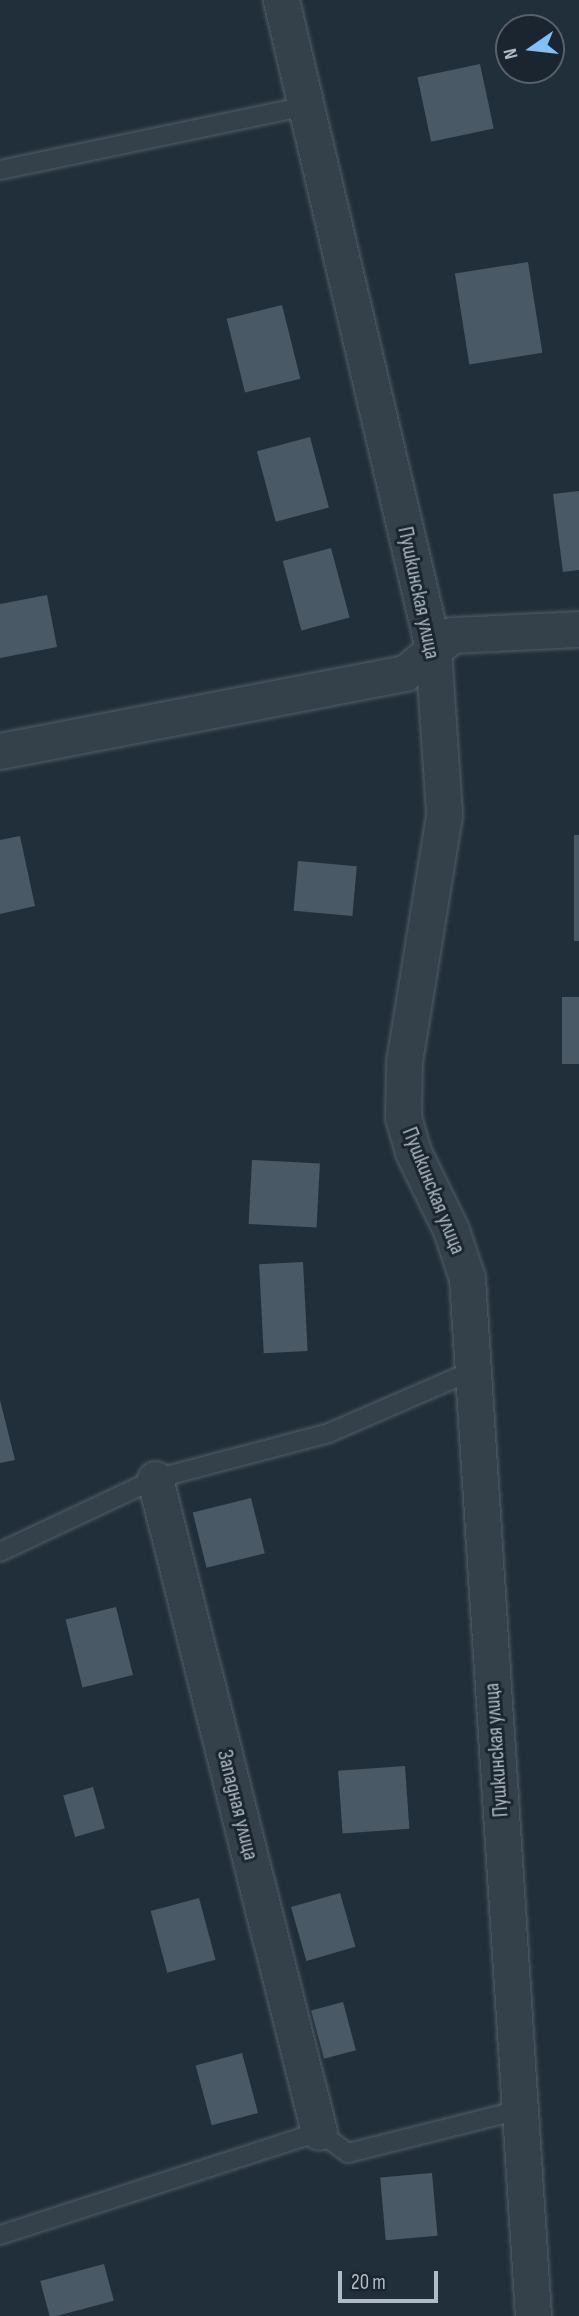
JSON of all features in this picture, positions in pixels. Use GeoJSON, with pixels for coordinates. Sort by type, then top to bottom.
{"type":"FeatureCollection","features":[{"type":"Feature","properties":{"kind":"street","name":"Пушкинская улица"},"geometry":{"type":"LineString","coordinates":[[281,0],[433,648],[444,814],[404,1062],[403,1117],[413,1152],[452,1230],[467,1278],[533,2316]]}},
{"type":"Feature","properties":{"kind":"street"},"geometry":{"type":"LineString","coordinates":[[0,751],[405,673],[452,635],[579,629]]}},
{"type":"Feature","properties":{"kind":"street","name":"Западная улица"},"geometry":{"type":"LineString","coordinates":[[155,1479],[319,2132]]}},
{"type":"Feature","properties":{"kind":"lane"},"geometry":{"type":"LineString","coordinates":[[0,170],[306,106]]}},
{"type":"Feature","properties":{"kind":"lane"},"geometry":{"type":"LineString","coordinates":[[0,1552],[155,1479],[329,1433],[474,1370]]}},
{"type":"Feature","properties":{"kind":"lane"},"geometry":{"type":"LineString","coordinates":[[0,2235],[319,2132],[348,2153],[519,2110]]}},
{"type":"Feature","properties":{"kind":"building"},"geometry":{"type":"Polygon","coordinates":[[[480,64],[494,129],[431,142],[417,77],[480,64]]]}},
{"type":"Feature","properties":{"kind":"building"},"geometry":{"type":"Polygon","coordinates":[[[528,262],[542,353],[469,364],[455,274],[528,262]]]}},
{"type":"Feature","properties":{"kind":"building"},"geometry":{"type":"Polygon","coordinates":[[[282,305],[300,379],[245,393],[227,319],[282,305]]]}},
{"type":"Feature","properties":{"kind":"building"},"geometry":{"type":"Polygon","coordinates":[[[310,437],[329,508],[276,522],[257,451],[310,437]]]}},
{"type":"Feature","properties":{"kind":"building"},"geometry":{"type":"Polygon","coordinates":[[[579,491],[579,570],[563,572],[553,494],[579,491]]]}},
{"type":"Feature","properties":{"kind":"building"},"geometry":{"type":"Polygon","coordinates":[[[331,548],[350,618],[301,630],[283,561],[331,548]]]}},
{"type":"Feature","properties":{"kind":"building"},"geometry":{"type":"Polygon","coordinates":[[[47,595],[57,647],[0,658],[0,604],[47,595]]]}},
{"type":"Feature","properties":{"kind":"building"},"geometry":{"type":"Polygon","coordinates":[[[574,835],[579,835],[579,941],[574,941],[574,835]]]}},
{"type":"Feature","properties":{"kind":"building"},"geometry":{"type":"Polygon","coordinates":[[[20,836],[35,906],[0,914],[0,840],[20,836]]]}},
{"type":"Feature","properties":{"kind":"building"},"geometry":{"type":"Polygon","coordinates":[[[298,861],[357,866],[352,916],[294,911],[298,861]]]}},
{"type":"Feature","properties":{"kind":"building"},"geometry":{"type":"Polygon","coordinates":[[[562,997],[579,997],[579,1064],[562,1064],[562,997]]]}},
{"type":"Feature","properties":{"kind":"building"},"geometry":{"type":"Polygon","coordinates":[[[252,1160],[320,1164],[317,1227],[249,1224],[252,1160]]]}},
{"type":"Feature","properties":{"kind":"building"},"geometry":{"type":"Polygon","coordinates":[[[303,1262],[308,1351],[264,1353],[259,1264],[303,1262]]]}},
{"type":"Feature","properties":{"kind":"building"},"geometry":{"type":"Polygon","coordinates":[[[0,1400],[15,1460],[0,1463],[0,1400]]]}},
{"type":"Feature","properties":{"kind":"building"},"geometry":{"type":"Polygon","coordinates":[[[251,1498],[265,1553],[207,1568],[193,1513],[251,1498]]]}},
{"type":"Feature","properties":{"kind":"building"},"geometry":{"type":"Polygon","coordinates":[[[116,1607],[133,1675],[82,1688],[66,1620],[116,1607]]]}},
{"type":"Feature","properties":{"kind":"building"},"geometry":{"type":"Polygon","coordinates":[[[405,1766],[409,1829],[343,1834],[338,1771],[405,1766]]]}},
{"type":"Feature","properties":{"kind":"building"},"geometry":{"type":"Polygon","coordinates":[[[93,1787],[105,1828],[75,1837],[63,1796],[93,1787]]]}},
{"type":"Feature","properties":{"kind":"building"},"geometry":{"type":"Polygon","coordinates":[[[340,1893],[355,1947],[306,1961],[291,1907],[340,1893]]]}},
{"type":"Feature","properties":{"kind":"building"},"geometry":{"type":"Polygon","coordinates":[[[199,1898],[216,1960],[167,1973],[151,1911],[199,1898]]]}},
{"type":"Feature","properties":{"kind":"building"},"geometry":{"type":"Polygon","coordinates":[[[343,2002],[356,2050],[324,2059],[311,2011],[343,2002]]]}},
{"type":"Feature","properties":{"kind":"building"},"geometry":{"type":"Polygon","coordinates":[[[242,2053],[258,2113],[212,2125],[196,2065],[242,2053]]]}},
{"type":"Feature","properties":{"kind":"building"},"geometry":{"type":"Polygon","coordinates":[[[432,2173],[437,2236],[386,2240],[380,2178],[432,2173]]]}},
{"type":"Feature","properties":{"kind":"building"},"geometry":{"type":"Polygon","coordinates":[[[104,2264],[114,2301],[50,2316],[40,2281],[104,2264]]]}}]}
